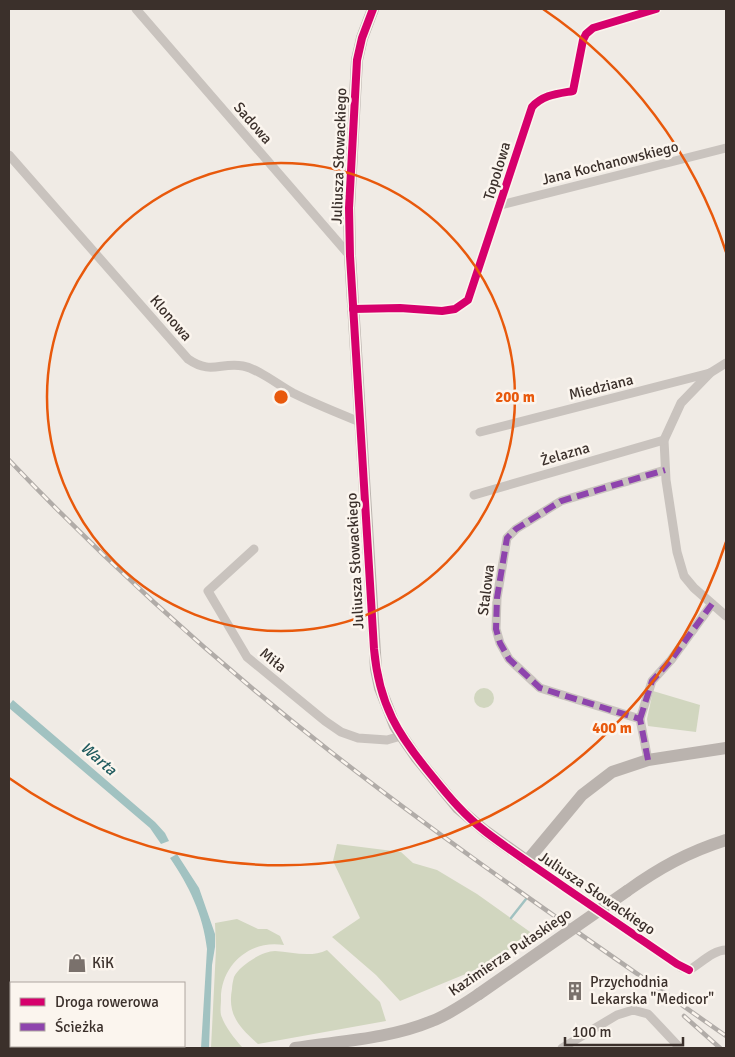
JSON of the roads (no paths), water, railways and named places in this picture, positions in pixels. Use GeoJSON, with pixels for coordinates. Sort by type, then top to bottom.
{"type":"FeatureCollection","features":[{"type":"Feature","properties":{"kind":"street","name":"Sadowa"},"geometry":{"type":"LineString","coordinates":[[136,9],[350,256]]}},
{"type":"Feature","properties":{"kind":"street","name":"Juliusza Słowackiego"},"geometry":{"type":"LineString","coordinates":[[373,9],[356,60],[349,208],[353,309],[376,669],[386,706],[401,736],[458,808],[485,831],[682,968],[689,970],[714,954],[726,950]]}},
{"type":"Feature","properties":{"kind":"street","name":"Topolowa"},"geometry":{"type":"LineString","coordinates":[[353,309],[400,308],[442,311],[455,309],[468,300],[532,107],[538,100],[547,95],[573,91],[583,40],[586,34],[593,28],[656,9]]}},
{"type":"Feature","properties":{"kind":"street","name":"Jana Kochanowskiego"},"geometry":{"type":"LineString","coordinates":[[500,205],[726,148]]}},
{"type":"Feature","properties":{"kind":"street","name":"Klonowa"},"geometry":{"type":"LineString","coordinates":[[9,155],[188,359],[195,364],[208,368],[237,366],[252,370],[296,394],[360,422]]}},
{"type":"Feature","properties":{"kind":"street","name":"Miedziana"},"geometry":{"type":"LineString","coordinates":[[480,432],[710,373],[726,363]]}},
{"type":"Feature","properties":{"kind":"street"},"geometry":{"type":"LineString","coordinates":[[710,373],[681,403],[664,440],[665,470],[672,523],[682,569],[689,582],[726,616]]}},
{"type":"Feature","properties":{"kind":"street","name":"Żelazna"},"geometry":{"type":"LineString","coordinates":[[474,495],[664,440]]}},
{"type":"Feature","properties":{"kind":"street","name":"Stalowa"},"geometry":{"type":"LineString","coordinates":[[640,719],[540,688],[517,668],[504,651],[496,629],[497,598],[507,538],[522,524],[561,500],[665,470]]}},
{"type":"Feature","properties":{"kind":"street","name":"Miła"},"geometry":{"type":"LineString","coordinates":[[254,549],[208,591],[247,657],[341,732],[358,738],[386,740],[401,736]]}},
{"type":"Feature","properties":{"kind":"street"},"geometry":{"type":"LineString","coordinates":[[648,760],[640,719],[652,681],[671,660],[712,604]]}},
{"type":"Feature","properties":{"kind":"street"},"geometry":{"type":"LineString","coordinates":[[527,861],[582,795],[612,772],[648,760],[726,748]]}},
{"type":"Feature","properties":{"kind":"street","name":"Kazimierza Pułaskiego"},"geometry":{"type":"LineString","coordinates":[[295,1048],[379,1036],[407,1030],[433,1021],[479,994],[650,875],[698,849],[726,840]]}},
{"type":"Feature","properties":{"kind":"street"},"geometry":{"type":"LineString","coordinates":[[562,1048],[617,1015],[633,1010],[648,1014],[680,1048]]}},
{"type":"Feature","properties":{"kind":"water"},"geometry":{"type":"Polygon","coordinates":[[[13,700],[155,822],[165,833],[169,841],[161,844],[150,828],[9,708],[13,700]]]}},
{"type":"Feature","properties":{"kind":"water"},"geometry":{"type":"Polygon","coordinates":[[[177,854],[199,888],[215,934],[209,1048],[201,1048],[207,949],[205,936],[199,912],[183,879],[170,858],[177,854]]]}},
{"type":"Feature","properties":{"kind":"waterway"},"geometry":{"type":"LineString","coordinates":[[511,918],[526,899]]}},
{"type":"Feature","properties":{"kind":"railway"},"geometry":{"type":"LineString","coordinates":[[9,460],[85,537],[165,612],[247,684],[331,752],[477,861],[726,1036]]}},
{"type":"Feature","properties":{"kind":"railway"},"geometry":{"type":"LineString","coordinates":[[684,1016],[720,1048]]}},
{"type":"Feature","properties":{"kind":"place","name":"KiK"},"geometry":{"type":"Point","coordinates":[77,963]}},
{"type":"Feature","properties":{"kind":"place","name":"Przychodnia Lekarska \"Medicor\""},"geometry":{"type":"Point","coordinates":[575,991]}},
{"type":"Feature","properties":{"kind":"water label","name":"Warta"},"geometry":{"type":"Point","coordinates":[99,758]}}]}
